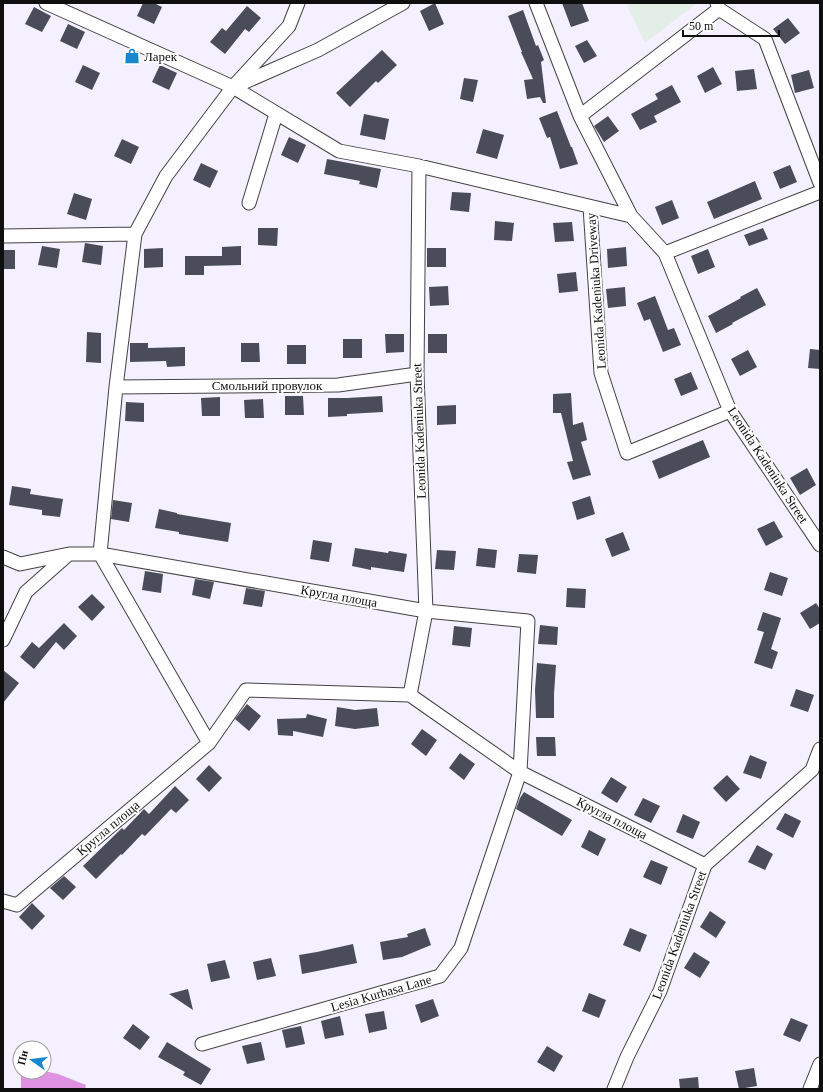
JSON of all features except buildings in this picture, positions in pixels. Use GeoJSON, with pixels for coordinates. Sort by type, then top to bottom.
{"type":"FeatureCollection","features":[{"type":"Feature","properties":{"kind":"street"},"geometry":{"type":"LineString","coordinates":[[46,3],[233,87],[339,151],[419,166],[631,216]]}},
{"type":"Feature","properties":{"kind":"street"},"geometry":{"type":"LineString","coordinates":[[209,743],[100,554],[116,387],[135,234],[166,176],[233,87],[288,26],[298,3]]}},
{"type":"Feature","properties":{"kind":"street"},"geometry":{"type":"LineString","coordinates":[[233,87],[318,50],[403,3]]}},
{"type":"Feature","properties":{"kind":"street","name":"Leonida Kadeniuka Street"},"geometry":{"type":"LineString","coordinates":[[536,3],[580,116],[631,216],[665,253],[730,411],[820,545]]}},
{"type":"Feature","properties":{"kind":"street"},"geometry":{"type":"LineString","coordinates":[[580,116],[718,6],[765,39],[820,184]]}},
{"type":"Feature","properties":{"kind":"street"},"geometry":{"type":"LineString","coordinates":[[249,203],[276,114]]}},
{"type":"Feature","properties":{"kind":"street","name":"Leonida Kadeniuka Street"},"geometry":{"type":"LineString","coordinates":[[410,695],[426,611],[417,374],[419,166]]}},
{"type":"Feature","properties":{"kind":"street"},"geometry":{"type":"LineString","coordinates":[[665,253],[820,192]]}},
{"type":"Feature","properties":{"kind":"street","name":"Leonida Kadeniuka Driveway"},"geometry":{"type":"LineString","coordinates":[[590,206],[601,373],[626,452],[730,411]]}},
{"type":"Feature","properties":{"kind":"street"},"geometry":{"type":"LineString","coordinates":[[3,236],[135,234]]}},
{"type":"Feature","properties":{"kind":"street","name":"Смольний провулок"},"geometry":{"type":"LineString","coordinates":[[116,387],[338,385],[417,374]]}},
{"type":"Feature","properties":{"kind":"street"},"geometry":{"type":"LineString","coordinates":[[3,640],[26,592],[68,554]]}},
{"type":"Feature","properties":{"kind":"street","name":"Кругла площа"},"geometry":{"type":"LineString","coordinates":[[3,557],[20,564],[68,554],[100,554],[426,611],[528,620],[520,772]]}},
{"type":"Feature","properties":{"kind":"street","name":"Кругла площа"},"geometry":{"type":"LineString","coordinates":[[3,901],[17,905],[209,743],[246,690],[410,695],[520,772],[705,865]]}},
{"type":"Feature","properties":{"kind":"street","name":"Leonida Kadeniuka Street"},"geometry":{"type":"LineString","coordinates":[[614,1089],[627,1057],[660,991],[705,865],[812,770],[820,749]]}},
{"type":"Feature","properties":{"kind":"street","name":"Lesia Kurbasa Lane"},"geometry":{"type":"LineString","coordinates":[[202,1044],[440,976],[461,948],[520,772]]}},
{"type":"Feature","properties":{"kind":"street"},"geometry":{"type":"LineString","coordinates":[[810,1089],[820,1064]]}},
{"type":"Feature","properties":{"kind":"shaded area"},"geometry":{"type":"Polygon","coordinates":[[[626,3],[697,3],[645,43],[626,3]]]}},
{"type":"Feature","properties":{"kind":"shaded area"},"geometry":{"type":"Polygon","coordinates":[[[52,1073],[86,1085],[85,1089],[21,1089],[21,1080],[52,1080],[52,1073]]]}},
{"type":"Feature","properties":{"kind":"place","name":"Ларек"},"geometry":{"type":"Point","coordinates":[132,56]}}]}
